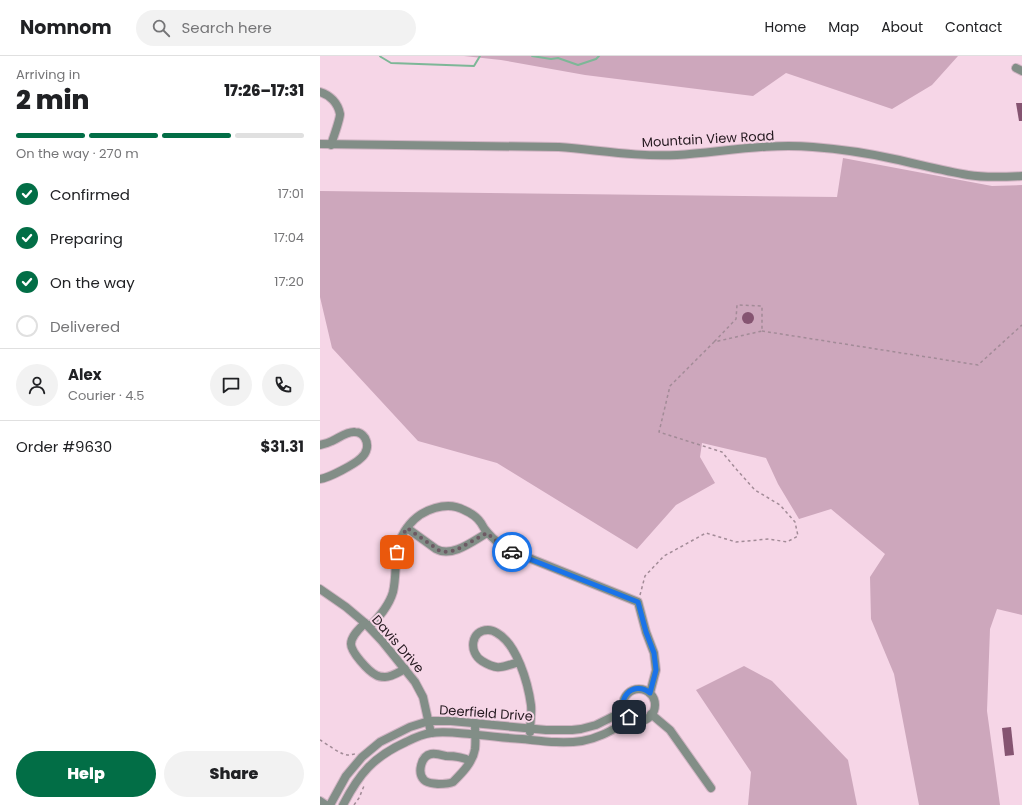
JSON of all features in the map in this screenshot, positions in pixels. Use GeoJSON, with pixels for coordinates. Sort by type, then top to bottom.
{"type":"FeatureCollection","features":[{"type":"Feature","properties":{"kind":"street"},"geometry":{"type":"LineString","coordinates":[[320,92],[333,99],[340,115],[331,144]]}},
{"type":"Feature","properties":{"kind":"street","name":"Mountain View Road"},"geometry":{"type":"LineString","coordinates":[[320,144],[559,147],[625,154],[661,155],[690,154],[764,147],[810,147],[863,153],[968,175],[983,177],[1022,176]]}},
{"type":"Feature","properties":{"kind":"street"},"geometry":{"type":"LineString","coordinates":[[320,445],[350,432],[358,432],[364,437],[367,444],[364,454],[359,460],[332,476],[320,480]]}},
{"type":"Feature","properties":{"kind":"street"},"geometry":{"type":"LineString","coordinates":[[405,669],[391,676],[381,677],[371,672],[353,651],[351,644],[358,630],[367,625],[387,606],[392,593],[395,578],[397,552],[407,528],[416,517],[422,513],[442,506],[449,506],[463,509],[474,516],[487,533],[501,545],[510,550],[638,602],[646,632],[654,653],[656,670],[650,693]]}},
{"type":"Feature","properties":{"kind":"street"},"geometry":{"type":"LineString","coordinates":[[407,528],[436,549],[443,552],[451,552],[456,550],[487,533]]}},
{"type":"Feature","properties":{"kind":"street","name":"Davis Drive"},"geometry":{"type":"LineString","coordinates":[[320,589],[346,607],[367,625],[405,669],[415,682],[423,697],[431,733]]}},
{"type":"Feature","properties":{"kind":"street"},"geometry":{"type":"LineString","coordinates":[[519,662],[499,667],[490,666],[475,656],[473,649],[474,639],[479,633],[489,630],[496,632],[510,643],[519,662],[528,687],[531,713],[529,740]]}},
{"type":"Feature","properties":{"kind":"street"},"geometry":{"type":"LineString","coordinates":[[632,719],[625,714],[623,700],[629,692],[636,689],[641,689],[650,693],[655,703],[655,708],[651,714],[670,730],[711,788]]}},
{"type":"Feature","properties":{"kind":"street","name":"Deerfield Drive"},"geometry":{"type":"LineString","coordinates":[[330,805],[346,776],[365,754],[390,736],[410,727],[428,722],[451,721],[546,730],[581,729],[603,722],[624,710]]}},
{"type":"Feature","properties":{"kind":"street","name":"Deerfield Drive"},"geometry":{"type":"LineString","coordinates":[[343,805],[356,782],[372,763],[386,752],[415,738],[431,733],[451,733],[546,742],[572,742],[592,739],[608,733],[632,719],[638,721],[644,720],[651,714]]}},
{"type":"Feature","properties":{"kind":"street"},"geometry":{"type":"LineString","coordinates":[[470,761],[462,757],[431,754],[425,758],[422,764],[420,772],[421,776],[425,781],[432,783],[454,782],[465,770],[470,761],[475,750],[475,723]]}},
{"type":"Feature","properties":{"kind":"street"},"geometry":{"type":"LineString","coordinates":[[320,801],[326,805]]}},
{"type":"Feature","properties":{"kind":"path"},"geometry":{"type":"LineString","coordinates":[[638,602],[645,576],[664,556],[706,533],[736,542],[769,539],[787,542],[798,536],[795,522],[780,505],[754,490],[722,452],[659,432],[670,386],[736,319],[737,305],[762,306],[762,331]]}},
{"type":"Feature","properties":{"kind":"path"},"geometry":{"type":"LineString","coordinates":[[714,342],[762,331],[978,365],[1022,325]]}},
{"type":"Feature","properties":{"kind":"shaded area"},"geometry":{"type":"Polygon","coordinates":[[[464,56],[958,56],[932,85],[892,109],[786,73],[753,96],[585,75],[501,60],[464,56]]]}},
{"type":"Feature","properties":{"kind":"shaded area"},"geometry":{"type":"Polygon","coordinates":[[[843,158],[992,186],[1022,185],[1022,615],[997,609],[990,629],[987,711],[1000,805],[919,805],[894,674],[871,619],[870,577],[885,554],[831,509],[799,519],[778,484],[766,458],[702,443],[700,457],[715,483],[676,505],[637,549],[497,463],[418,441],[332,348],[320,297],[320,191],[837,197],[843,158]]]}},
{"type":"Feature","properties":{"kind":"shaded area"},"geometry":{"type":"Polygon","coordinates":[[[744,666],[772,681],[848,760],[857,805],[748,805],[751,772],[696,690],[744,666]]]}},
{"type":"Feature","properties":{"kind":"building"},"geometry":{"type":"Polygon","coordinates":[[[1016,103],[1022,103],[1022,121],[1019,121],[1016,103]]]}},
{"type":"Feature","properties":{"kind":"building"},"geometry":{"type":"Polygon","coordinates":[[[748,312],[752,314],[754,318],[752,322],[748,324],[744,322],[742,318],[744,314],[748,312]]]}},
{"type":"Feature","properties":{"kind":"building"},"geometry":{"type":"Polygon","coordinates":[[[1011,727],[1014,755],[1005,756],[1002,728],[1011,727]]]}},
{"type":"Feature","properties":{"kind":"waterway"},"geometry":{"type":"LineString","coordinates":[[380,56],[391,63],[474,66],[480,56]]}},
{"type":"Feature","properties":{"kind":"waterway"},"geometry":{"type":"LineString","coordinates":[[532,56],[551,59],[558,58],[578,65],[596,59],[599,56]]}},
{"type":"Feature","properties":{"kind":"way so far"},"geometry":{"type":"LineString","coordinates":[[397,552],[407,528],[436,549],[443,552],[451,552],[456,550],[487,533],[512,552]]}},
{"type":"Feature","properties":{"kind":"route"},"geometry":{"type":"LineString","coordinates":[[512,552],[638,602],[646,632],[654,653],[656,670],[650,693],[644,689],[632,690],[623,700],[625,714],[629,717]]}}]}
